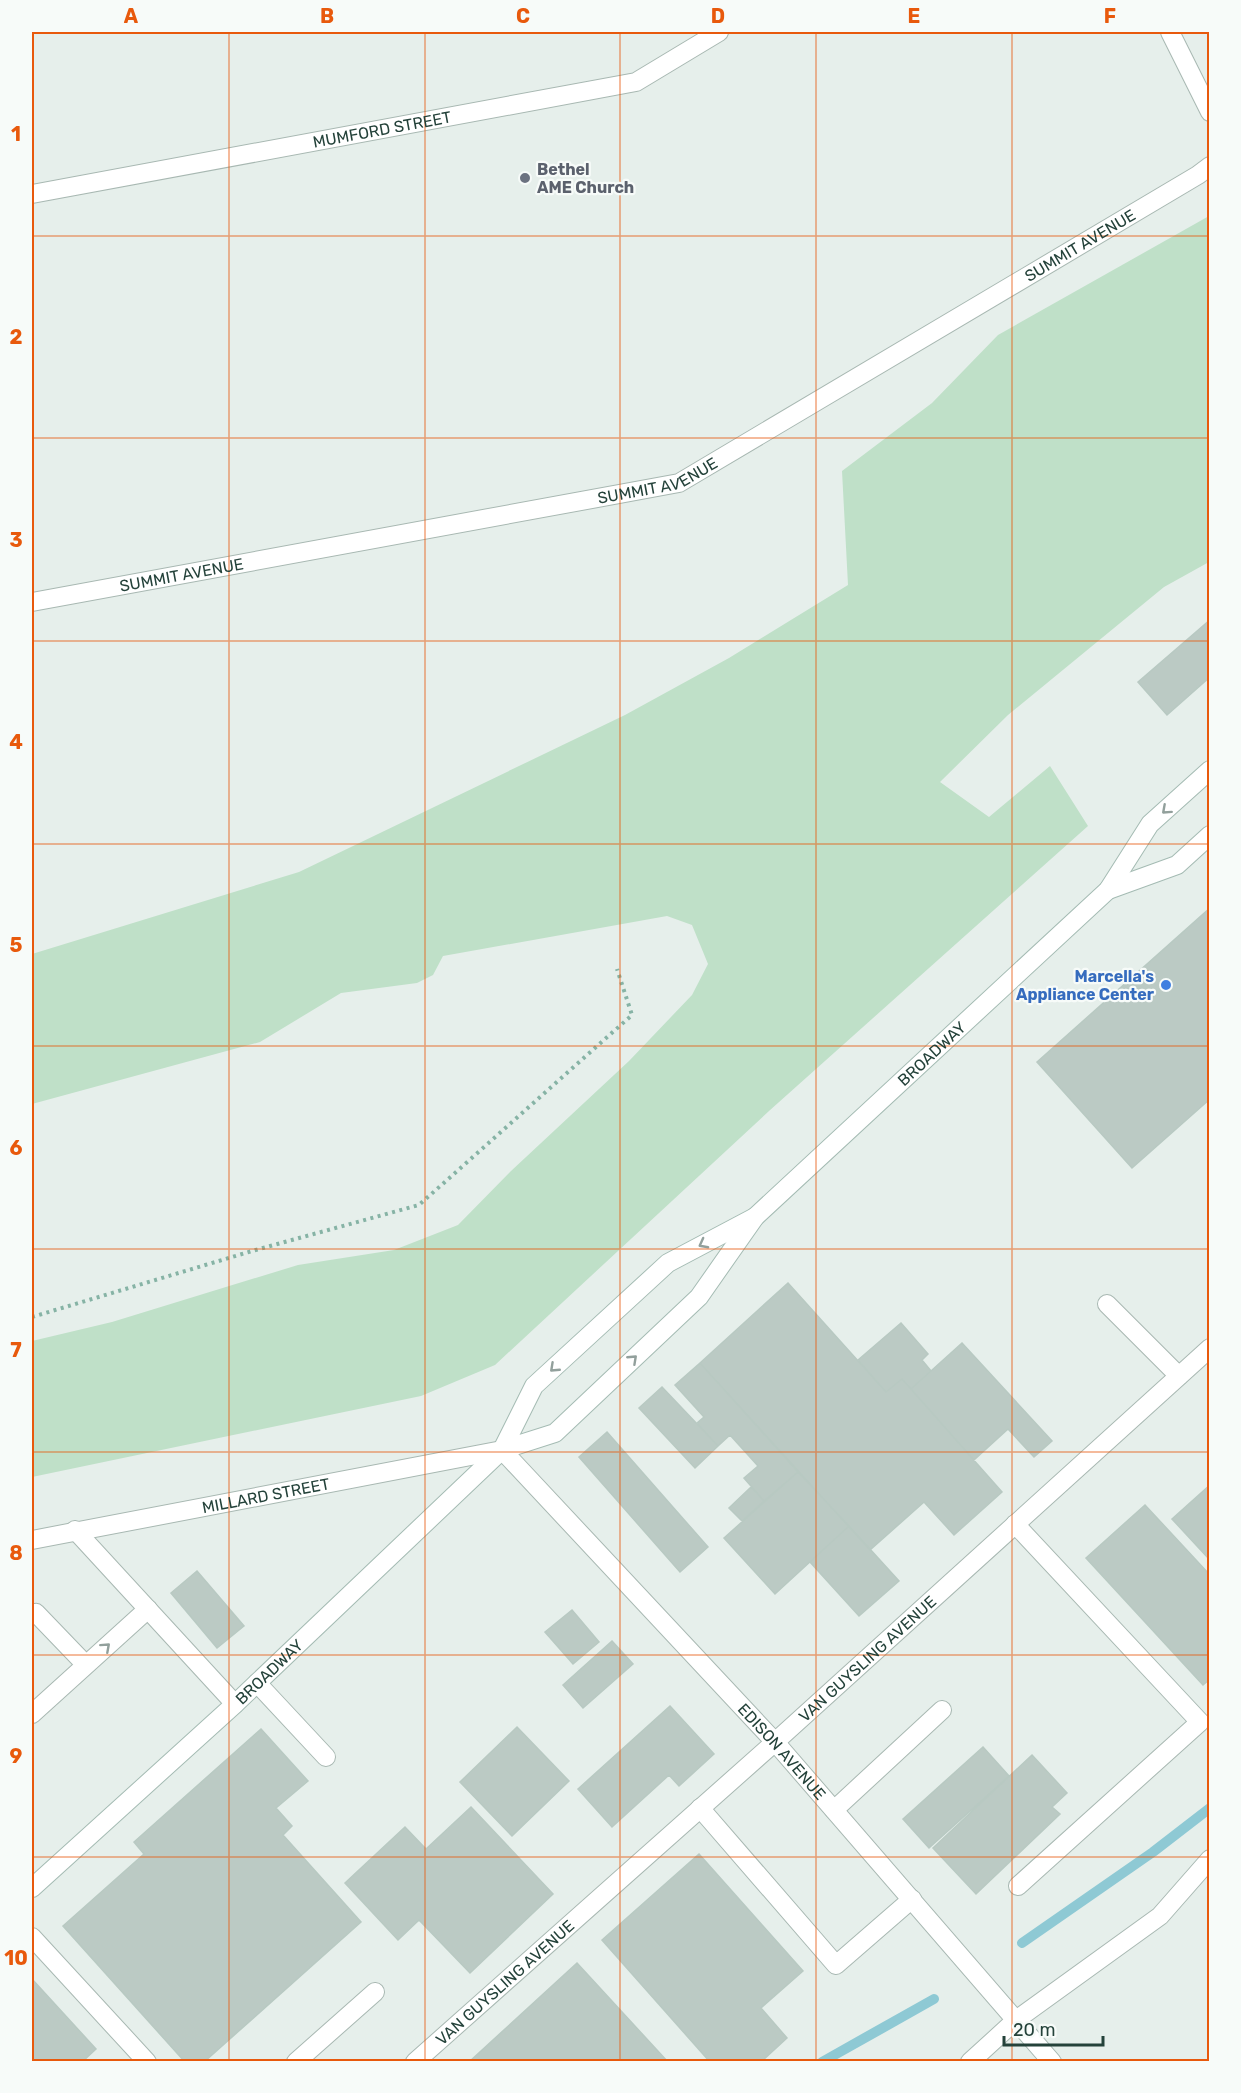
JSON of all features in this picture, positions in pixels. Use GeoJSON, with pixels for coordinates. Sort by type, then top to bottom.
{"type":"FeatureCollection","features":[{"type":"Feature","properties":{"kind":"street","name":"MUMFORD STREET"},"geometry":{"type":"LineString","coordinates":[[32,194],[636,82],[719,32]]}},
{"type":"Feature","properties":{"kind":"street"},"geometry":{"type":"LineString","coordinates":[[1170,32],[1209,112]]}},
{"type":"Feature","properties":{"kind":"street","name":"SUMMIT AVENUE"},"geometry":{"type":"LineString","coordinates":[[32,602],[679,483],[1198,176],[1209,166]]}},
{"type":"Feature","properties":{"kind":"street","name":"BROADWAY"},"geometry":{"type":"LineString","coordinates":[[502,1450],[555,1433],[699,1297],[755,1217],[1108,890],[1150,824],[1209,770]]}},
{"type":"Feature","properties":{"kind":"street","name":"BROADWAY"},"geometry":{"type":"LineString","coordinates":[[1108,890],[1177,865],[1209,835]]}},
{"type":"Feature","properties":{"kind":"street","name":"BROADWAY"},"geometry":{"type":"LineString","coordinates":[[32,1888],[235,1704],[502,1450],[534,1386],[668,1263],[755,1217]]}},
{"type":"Feature","properties":{"kind":"street"},"geometry":{"type":"LineString","coordinates":[[1107,1304],[1179,1376]]}},
{"type":"Feature","properties":{"kind":"street","name":"VAN GUYSLING AVENUE"},"geometry":{"type":"LineString","coordinates":[[415,2061],[775,1742],[1209,1348]]}},
{"type":"Feature","properties":{"kind":"street","name":"MILLARD STREET"},"geometry":{"type":"LineString","coordinates":[[32,1540],[502,1450]]}},
{"type":"Feature","properties":{"kind":"street","name":"EDISON AVENUE"},"geometry":{"type":"LineString","coordinates":[[502,1450],[775,1742],[1052,2061]]}},
{"type":"Feature","properties":{"kind":"street"},"geometry":{"type":"LineString","coordinates":[[1015,1524],[1200,1722],[1018,1886]]}},
{"type":"Feature","properties":{"kind":"street"},"geometry":{"type":"LineString","coordinates":[[75,1530],[235,1704]]}},
{"type":"Feature","properties":{"kind":"street"},"geometry":{"type":"LineString","coordinates":[[32,1714],[148,1610]]}},
{"type":"Feature","properties":{"kind":"street"},"geometry":{"type":"LineString","coordinates":[[32,1615],[36,1613],[86,1665]]}},
{"type":"Feature","properties":{"kind":"street"},"geometry":{"type":"LineString","coordinates":[[257,1683],[326,1757]]}},
{"type":"Feature","properties":{"kind":"street"},"geometry":{"type":"LineString","coordinates":[[834,1810],[942,1710]]}},
{"type":"Feature","properties":{"kind":"street"},"geometry":{"type":"LineString","coordinates":[[700,1808],[836,1965],[912,1899]]}},
{"type":"Feature","properties":{"kind":"street"},"geometry":{"type":"LineString","coordinates":[[970,2061],[1016,2020],[1160,1916],[1209,1859]]}},
{"type":"Feature","properties":{"kind":"street"},"geometry":{"type":"LineString","coordinates":[[32,1937],[147,2061]]}},
{"type":"Feature","properties":{"kind":"street"},"geometry":{"type":"LineString","coordinates":[[296,2061],[375,1992]]}},
{"type":"Feature","properties":{"kind":"path"},"geometry":{"type":"LineString","coordinates":[[32,1317],[241,1254],[419,1205],[632,1015],[617,969]]}},
{"type":"Feature","properties":{"kind":"green space"},"geometry":{"type":"Polygon","coordinates":[[[1209,216],[1209,562],[1164,587],[1008,715],[940,782],[989,817],[1050,766],[1088,826],[769,1111],[495,1365],[421,1396],[32,1477],[32,1341],[112,1322],[298,1265],[394,1250],[458,1225],[511,1171],[629,1061],[692,995],[708,964],[692,925],[667,916],[443,956],[433,975],[417,983],[341,993],[260,1042],[32,1104],[32,954],[299,872],[625,715],[729,658],[848,585],[842,471],[932,403],[998,335],[1209,216]]]}},
{"type":"Feature","properties":{"kind":"building"},"geometry":{"type":"Polygon","coordinates":[[[1210,620],[1210,677],[1167,715],[1138,682],[1210,620]]]}},
{"type":"Feature","properties":{"kind":"building","name":"Marcella's Appliance Center"},"geometry":{"type":"Polygon","coordinates":[[[1210,908],[1210,1099],[1132,1168],[1037,1062],[1210,908]]]}},
{"type":"Feature","properties":{"kind":"building"},"geometry":{"type":"Polygon","coordinates":[[[788,1283],[886,1392],[902,1379],[1002,1492],[954,1535],[924,1502],[870,1550],[700,1363],[788,1283]]]}},
{"type":"Feature","properties":{"kind":"building"},"geometry":{"type":"Polygon","coordinates":[[[901,1323],[928,1354],[922,1360],[931,1371],[911,1389],[902,1379],[886,1392],[858,1360],[901,1323]]]}},
{"type":"Feature","properties":{"kind":"building"},"geometry":{"type":"Polygon","coordinates":[[[962,1343],[1052,1441],[1034,1457],[1008,1429],[974,1460],[911,1389],[962,1343]]]}},
{"type":"Feature","properties":{"kind":"building"},"geometry":{"type":"Polygon","coordinates":[[[700,1363],[798,1472],[764,1501],[744,1478],[758,1466],[730,1435],[718,1446],[697,1423],[704,1417],[675,1385],[700,1363]]]}},
{"type":"Feature","properties":{"kind":"building"},"geometry":{"type":"Polygon","coordinates":[[[662,1387],[718,1446],[695,1468],[639,1408],[662,1387]]]}},
{"type":"Feature","properties":{"kind":"building"},"geometry":{"type":"Polygon","coordinates":[[[607,1432],[708,1547],[680,1572],[579,1457],[607,1432]]]}},
{"type":"Feature","properties":{"kind":"building"},"geometry":{"type":"Polygon","coordinates":[[[798,1472],[849,1526],[775,1594],[724,1538],[798,1472]]]}},
{"type":"Feature","properties":{"kind":"building"},"geometry":{"type":"Polygon","coordinates":[[[1210,1485],[1210,1560],[1172,1519],[1210,1485]]]}},
{"type":"Feature","properties":{"kind":"building"},"geometry":{"type":"Polygon","coordinates":[[[751,1487],[764,1501],[742,1521],[729,1508],[751,1487]]]}},
{"type":"Feature","properties":{"kind":"building"},"geometry":{"type":"Polygon","coordinates":[[[1145,1505],[1210,1575],[1210,1679],[1203,1685],[1086,1558],[1145,1505]]]}},
{"type":"Feature","properties":{"kind":"building"},"geometry":{"type":"Polygon","coordinates":[[[849,1526],[899,1581],[859,1616],[810,1562],[849,1526]]]}},
{"type":"Feature","properties":{"kind":"building"},"geometry":{"type":"Polygon","coordinates":[[[197,1571],[244,1626],[217,1648],[171,1593],[197,1571]]]}},
{"type":"Feature","properties":{"kind":"building"},"geometry":{"type":"Polygon","coordinates":[[[572,1610],[599,1642],[573,1664],[545,1632],[572,1610]]]}},
{"type":"Feature","properties":{"kind":"building"},"geometry":{"type":"Polygon","coordinates":[[[612,1641],[633,1664],[583,1708],[563,1685],[612,1641]]]}},
{"type":"Feature","properties":{"kind":"building"},"geometry":{"type":"Polygon","coordinates":[[[670,1706],[714,1754],[679,1786],[669,1775],[612,1827],[578,1789],[670,1706]]]}},
{"type":"Feature","properties":{"kind":"building"},"geometry":{"type":"Polygon","coordinates":[[[517,1727],[569,1781],[512,1836],[460,1782],[517,1727]]]}},
{"type":"Feature","properties":{"kind":"building"},"geometry":{"type":"Polygon","coordinates":[[[261,1729],[308,1781],[276,1808],[292,1826],[283,1835],[361,1922],[204,2062],[185,2062],[63,1926],[144,1854],[134,1842],[261,1729]]]}},
{"type":"Feature","properties":{"kind":"building"},"geometry":{"type":"Polygon","coordinates":[[[983,1747],[1009,1776],[929,1848],[903,1819],[983,1747]]]}},
{"type":"Feature","properties":{"kind":"building"},"geometry":{"type":"Polygon","coordinates":[[[1032,1755],[1067,1793],[1052,1807],[1060,1814],[976,1894],[933,1848],[1032,1755]]]}},
{"type":"Feature","properties":{"kind":"building"},"geometry":{"type":"Polygon","coordinates":[[[471,1807],[553,1894],[470,1973],[419,1920],[398,1940],[345,1883],[405,1827],[426,1849],[471,1807]]]}},
{"type":"Feature","properties":{"kind":"building"},"geometry":{"type":"Polygon","coordinates":[[[699,1854],[803,1971],[761,2008],[787,2038],[761,2062],[710,2062],[602,1940],[699,1854]]]}},
{"type":"Feature","properties":{"kind":"building"},"geometry":{"type":"Polygon","coordinates":[[[577,1963],[668,2062],[469,2062],[577,1963]]]}},
{"type":"Feature","properties":{"kind":"building"},"geometry":{"type":"Polygon","coordinates":[[[32,1979],[96,2049],[82,2062],[32,2062],[32,1979]]]}},
{"type":"Feature","properties":{"kind":"waterway"},"geometry":{"type":"LineString","coordinates":[[1022,1943],[1153,1852],[1210,1808]]}},
{"type":"Feature","properties":{"kind":"waterway"},"geometry":{"type":"LineString","coordinates":[[822,2062],[934,1999]]}},
{"type":"Feature","properties":{"kind":"place","name":"Bethel AME Church"},"geometry":{"type":"Point","coordinates":[525,178]}},
{"type":"Feature","properties":{"kind":"place","name":"Marcella's Appliance Center"},"geometry":{"type":"Point","coordinates":[1166,985]}}]}
